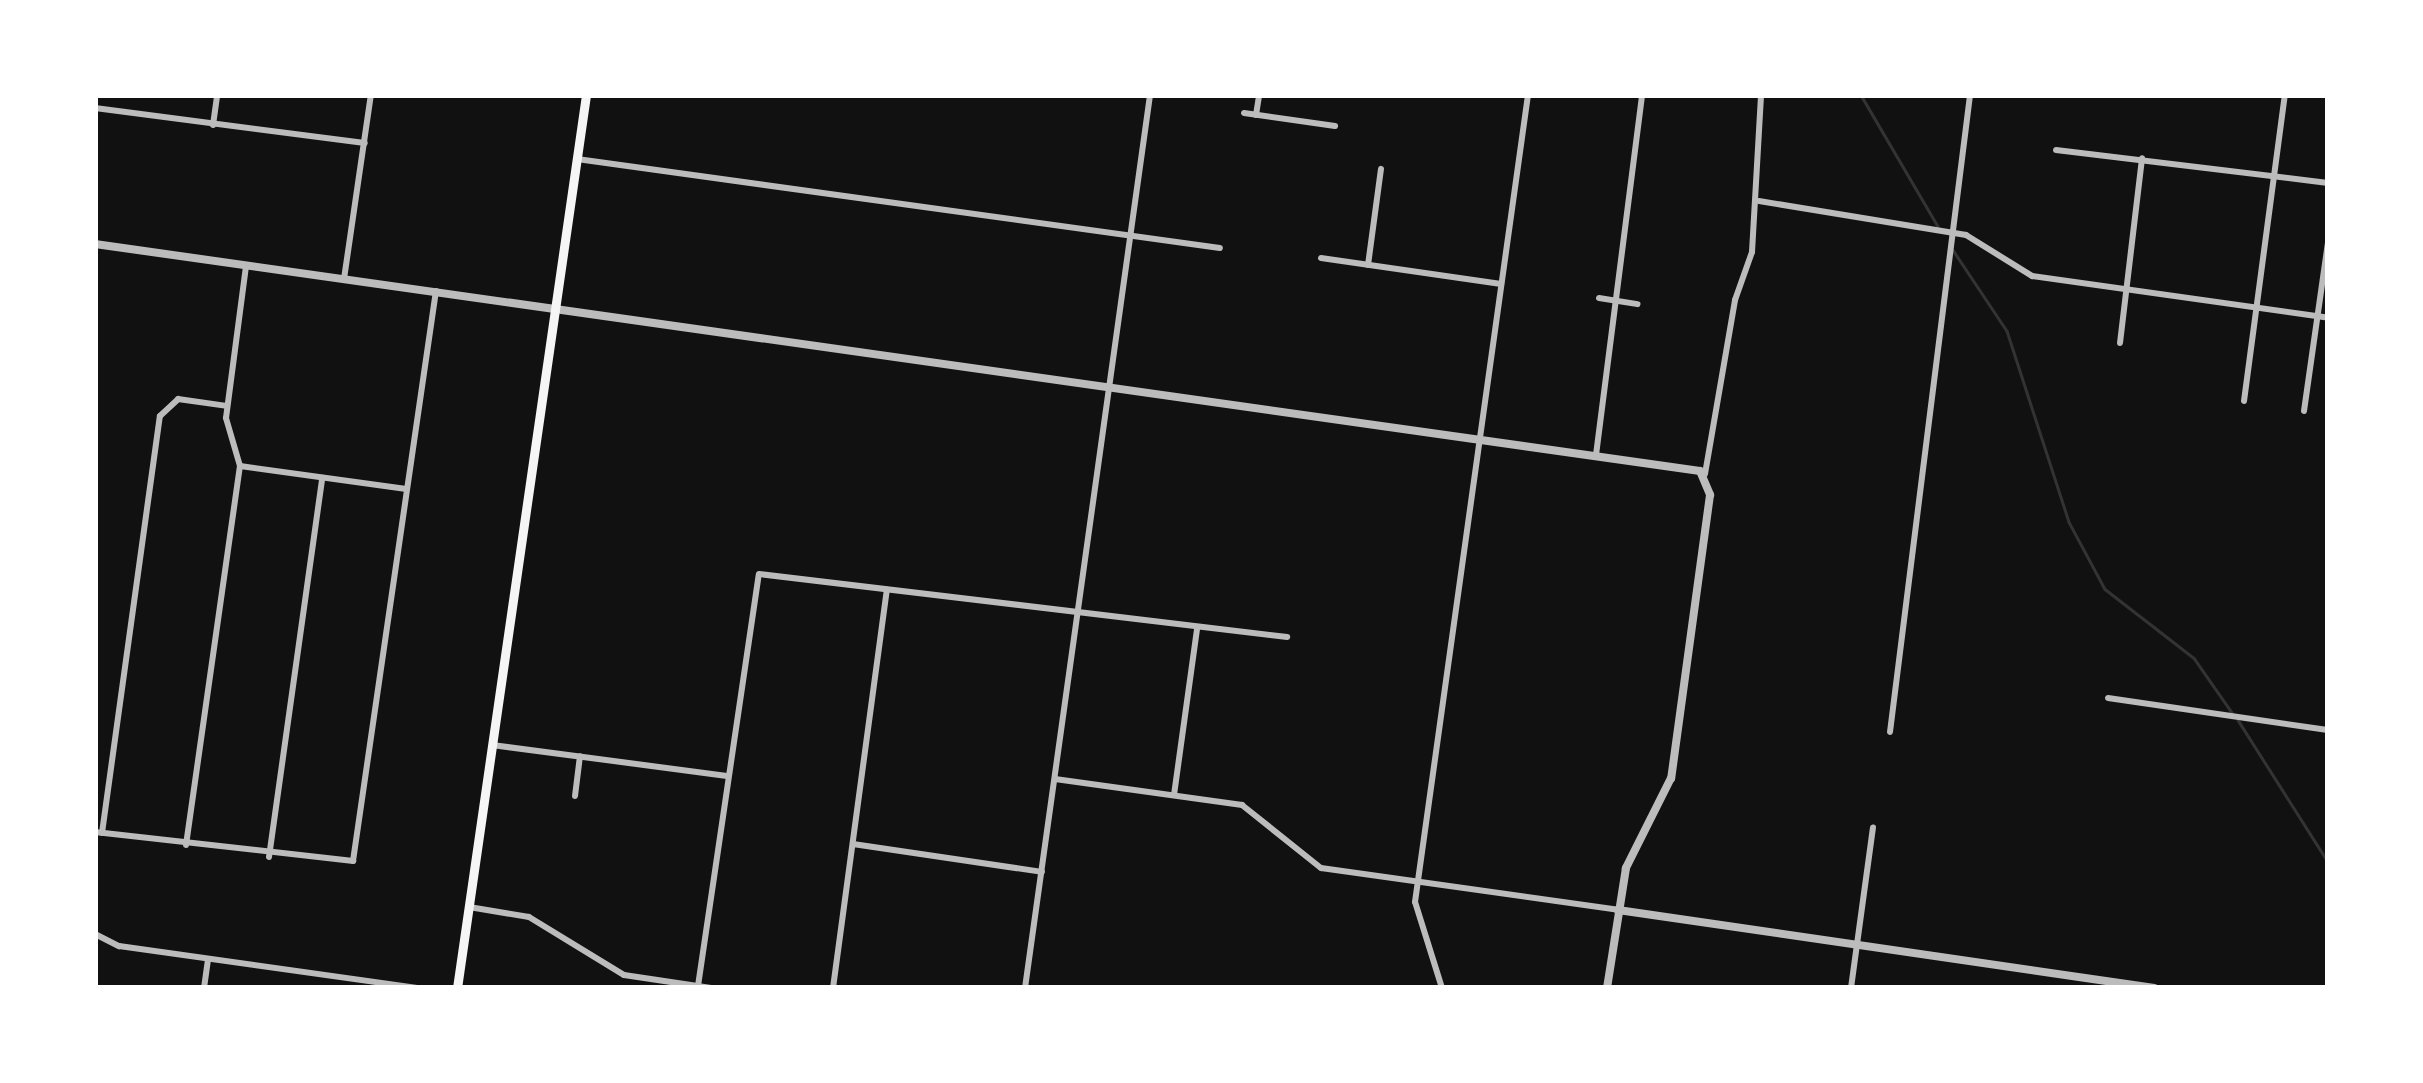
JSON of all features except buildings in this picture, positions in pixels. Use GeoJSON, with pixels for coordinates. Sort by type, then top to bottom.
{"type":"FeatureCollection","features":[{"type":"Feature","properties":{"kind":"main road"},"geometry":{"type":"LineString","coordinates":[[458,988],[586,95]]}},
{"type":"Feature","properties":{"kind":"street"},"geometry":{"type":"LineString","coordinates":[[213,124],[218,95]]}},
{"type":"Feature","properties":{"kind":"street"},"geometry":{"type":"LineString","coordinates":[[344,279],[371,95]]}},
{"type":"Feature","properties":{"kind":"street"},"geometry":{"type":"LineString","coordinates":[[1025,988],[1150,95]]}},
{"type":"Feature","properties":{"kind":"street"},"geometry":{"type":"LineString","coordinates":[[1256,115],[1259,95]]}},
{"type":"Feature","properties":{"kind":"street"},"geometry":{"type":"LineString","coordinates":[[1442,988],[1416,920],[1417,882],[1528,95]]}},
{"type":"Feature","properties":{"kind":"street"},"geometry":{"type":"LineString","coordinates":[[1596,455],[1642,95]]}},
{"type":"Feature","properties":{"kind":"street"},"geometry":{"type":"LineString","coordinates":[[1607,988],[1632,849],[1671,778],[1710,495],[1705,474],[1759,201],[1761,95]]}},
{"type":"Feature","properties":{"kind":"street"},"geometry":{"type":"LineString","coordinates":[[1890,732],[1970,95]]}},
{"type":"Feature","properties":{"kind":"street"},"geometry":{"type":"LineString","coordinates":[[2244,401],[2285,95]]}},
{"type":"Feature","properties":{"kind":"street"},"geometry":{"type":"LineString","coordinates":[[95,108],[365,143]]}},
{"type":"Feature","properties":{"kind":"street"},"geometry":{"type":"LineString","coordinates":[[1244,113],[1335,126]]}},
{"type":"Feature","properties":{"kind":"street"},"geometry":{"type":"LineString","coordinates":[[2056,150],[2328,183]]}},
{"type":"Feature","properties":{"kind":"street"},"geometry":{"type":"LineString","coordinates":[[2120,343],[2123,288],[2142,158]]}},
{"type":"Feature","properties":{"kind":"street"},"geometry":{"type":"LineString","coordinates":[[577,160],[1220,248]]}},
{"type":"Feature","properties":{"kind":"street"},"geometry":{"type":"LineString","coordinates":[[1368,265],[1381,169]]}},
{"type":"Feature","properties":{"kind":"street"},"geometry":{"type":"LineString","coordinates":[[1759,201],[1980,240],[2019,274],[2321,316]]}},
{"type":"Feature","properties":{"kind":"street"},"geometry":{"type":"LineString","coordinates":[[2304,412],[2321,316],[2328,242]]}},
{"type":"Feature","properties":{"kind":"street"},"geometry":{"type":"LineString","coordinates":[[95,244],[1110,385],[1705,474]]}},
{"type":"Feature","properties":{"kind":"street"},"geometry":{"type":"LineString","coordinates":[[1322,258],[1501,284]]}},
{"type":"Feature","properties":{"kind":"street"},"geometry":{"type":"LineString","coordinates":[[186,845],[240,466],[227,406],[246,266]]}},
{"type":"Feature","properties":{"kind":"street"},"geometry":{"type":"LineString","coordinates":[[227,406],[178,399],[160,416],[98,832],[269,857],[353,861],[436,291]]}},
{"type":"Feature","properties":{"kind":"street"},"geometry":{"type":"LineString","coordinates":[[1599,298],[1638,304]]}},
{"type":"Feature","properties":{"kind":"street"},"geometry":{"type":"LineString","coordinates":[[240,466],[406,489]]}},
{"type":"Feature","properties":{"kind":"street"},"geometry":{"type":"LineString","coordinates":[[269,857],[322,478]]}},
{"type":"Feature","properties":{"kind":"street"},"geometry":{"type":"LineString","coordinates":[[698,986],[759,574],[1078,616],[1287,637]]}},
{"type":"Feature","properties":{"kind":"street"},"geometry":{"type":"LineString","coordinates":[[833,988],[888,590]]}},
{"type":"Feature","properties":{"kind":"street"},"geometry":{"type":"LineString","coordinates":[[1174,796],[1197,630]]}},
{"type":"Feature","properties":{"kind":"street"},"geometry":{"type":"LineString","coordinates":[[2108,698],[2328,730]]}},
{"type":"Feature","properties":{"kind":"street"},"geometry":{"type":"LineString","coordinates":[[492,745],[727,776]]}},
{"type":"Feature","properties":{"kind":"street"},"geometry":{"type":"LineString","coordinates":[[576,796],[580,756]]}},
{"type":"Feature","properties":{"kind":"street"},"geometry":{"type":"LineString","coordinates":[[1054,780],[1252,809],[1321,868],[2154,988]]}},
{"type":"Feature","properties":{"kind":"street"},"geometry":{"type":"LineString","coordinates":[[1850,988],[1873,828]]}},
{"type":"Feature","properties":{"kind":"street"},"geometry":{"type":"LineString","coordinates":[[853,844],[1042,872]]}},
{"type":"Feature","properties":{"kind":"street"},"geometry":{"type":"LineString","coordinates":[[469,907],[529,917],[624,974],[712,988]]}},
{"type":"Feature","properties":{"kind":"street"},"geometry":{"type":"LineString","coordinates":[[95,934],[208,960],[417,988]]}},
{"type":"Feature","properties":{"kind":"street"},"geometry":{"type":"LineString","coordinates":[[204,988],[208,960]]}},
{"type":"Feature","properties":{"kind":"waterway"},"geometry":{"type":"LineString","coordinates":[[1861,95],[1938,226]]}},
{"type":"Feature","properties":{"kind":"waterway"},"geometry":{"type":"LineString","coordinates":[[1953,250],[2007,331],[2069,522],[2105,589],[2194,658],[2233,714]]}},
{"type":"Feature","properties":{"kind":"waterway"},"geometry":{"type":"LineString","coordinates":[[2238,720],[2328,862]]}}]}
